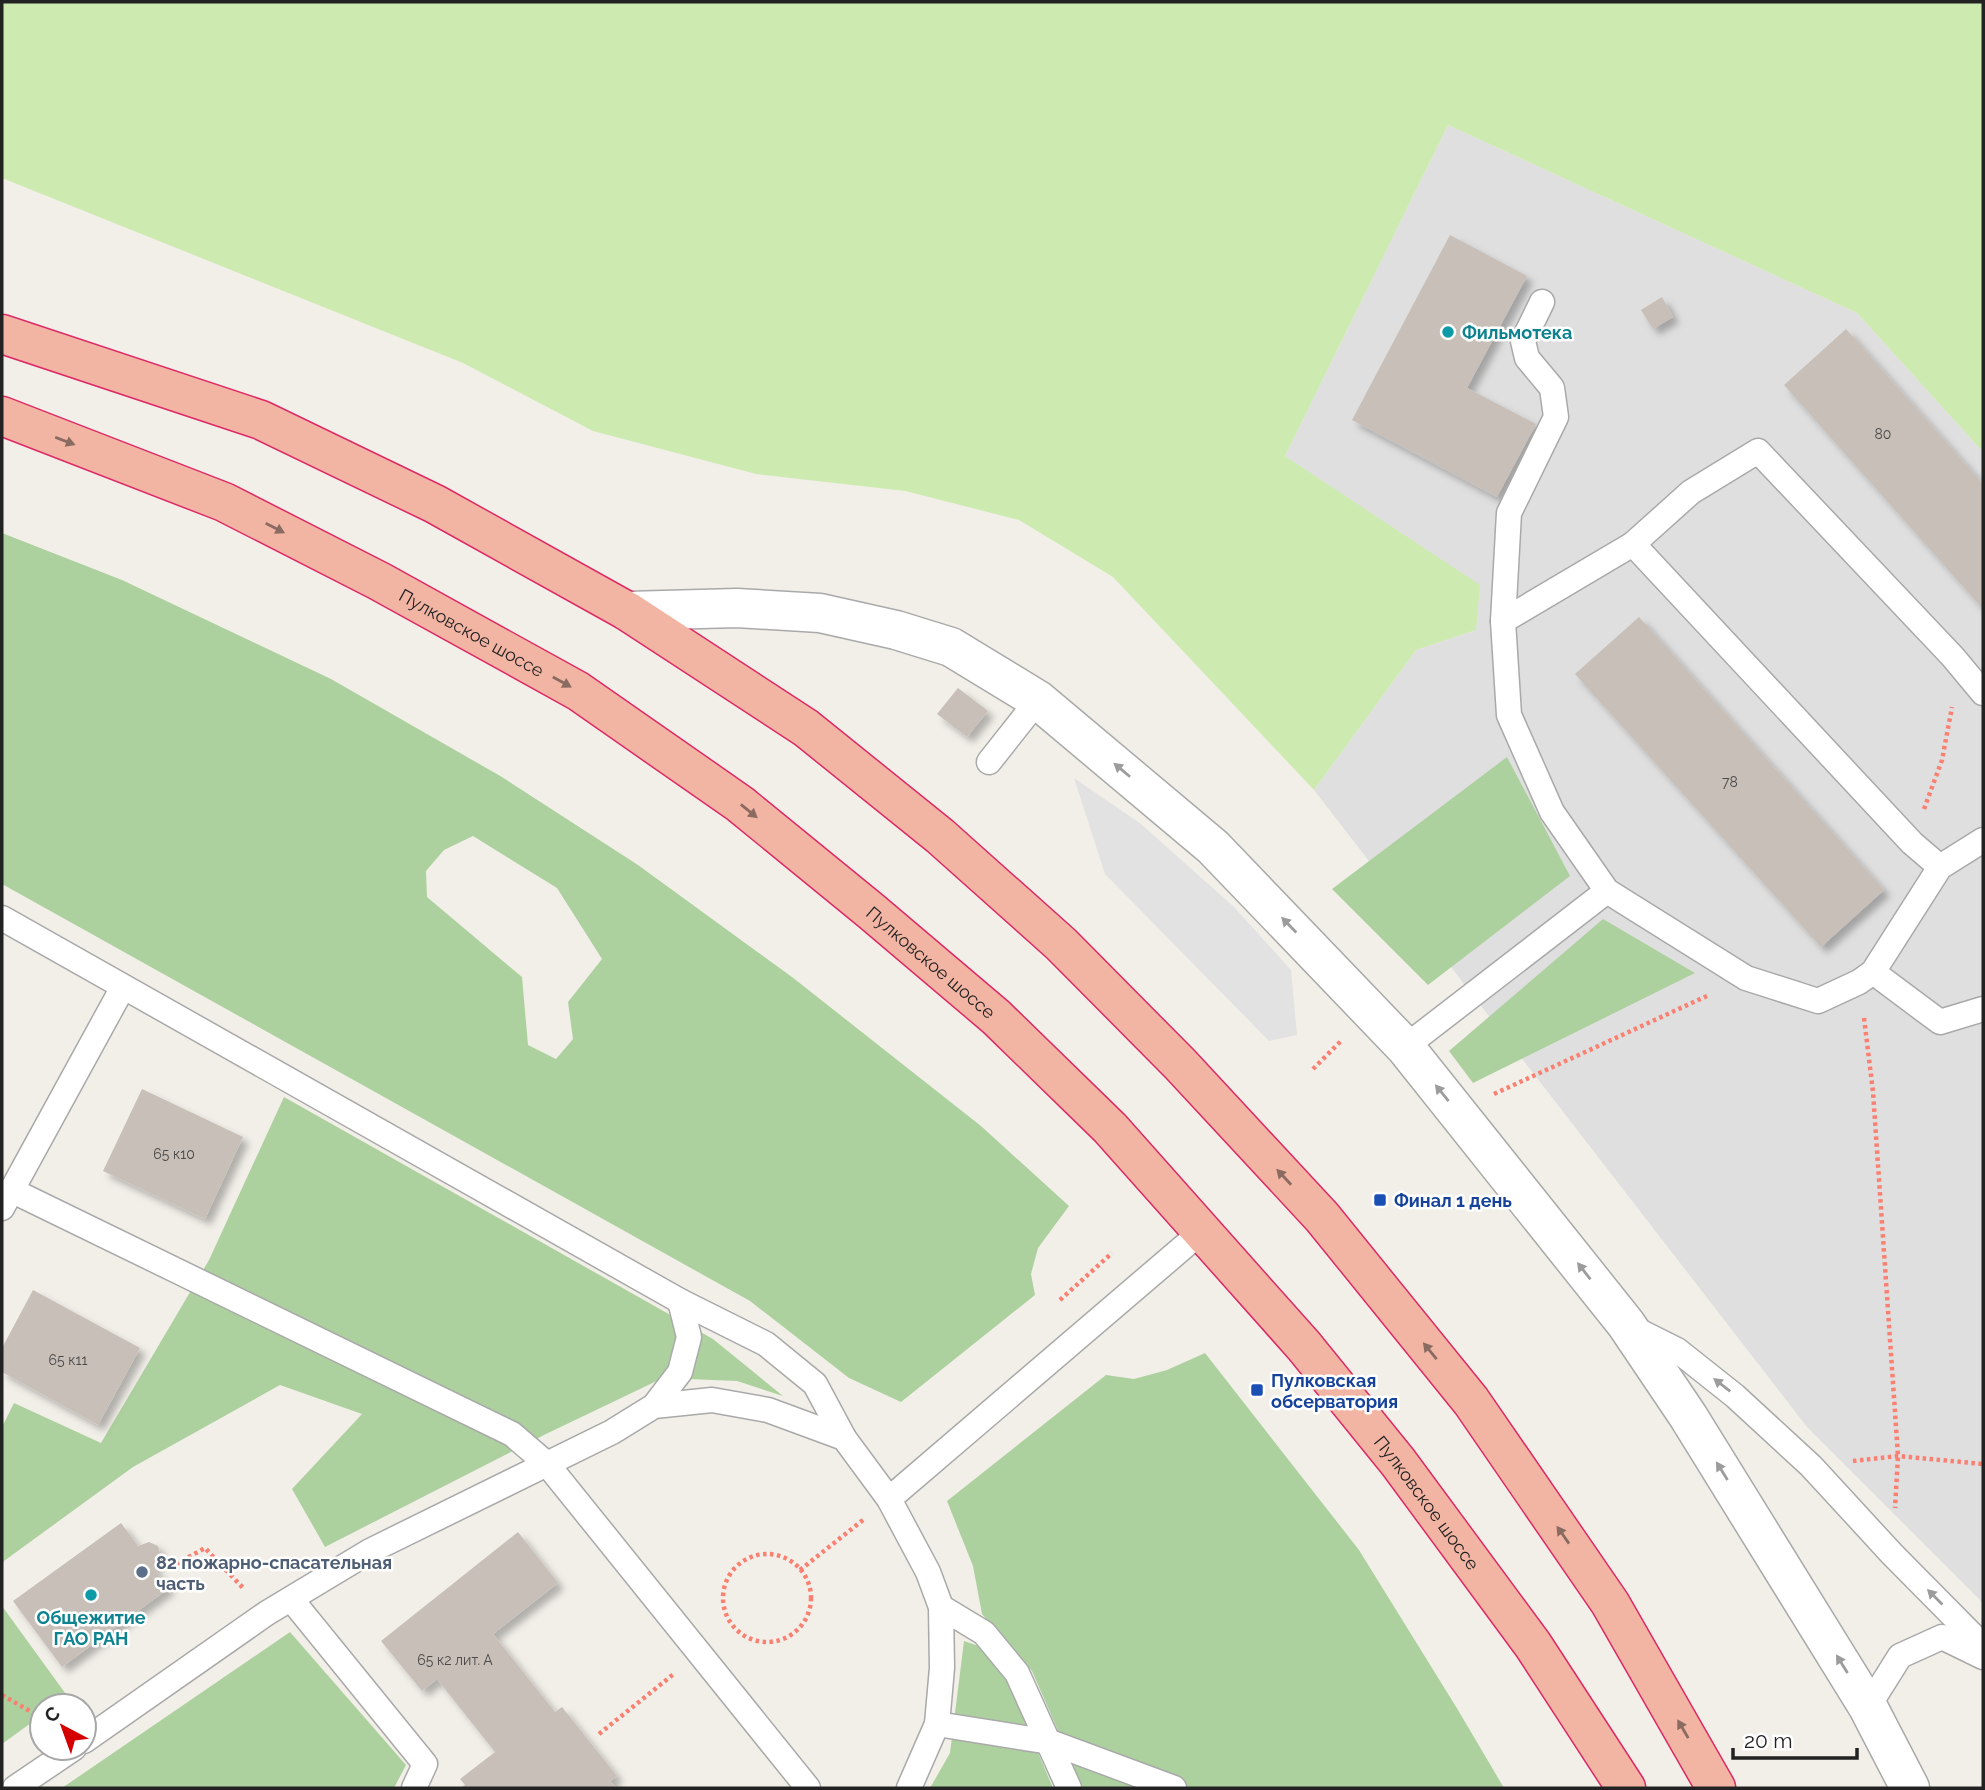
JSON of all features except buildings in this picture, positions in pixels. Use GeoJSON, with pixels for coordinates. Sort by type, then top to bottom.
{"type":"FeatureCollection","features":[{"type":"Feature","properties":{"kind":"highway"},"geometry":{"type":"LineString","coordinates":[[2,334],[261,420],[435,504],[627,611],[806,728],[940,836],[1061,944],[1180,1064],[1322,1217],[1471,1401],[1610,1603],[1716,1788]]}},
{"type":"Feature","properties":{"kind":"highway","name":"Пулковское шоссе"},"geometry":{"type":"LineString","coordinates":[[2,416],[224,502],[379,580],[578,691],[740,804],[996,1017],[1110,1128],[1304,1346],[1398,1462],[1533,1645],[1626,1788]]}},
{"type":"Feature","properties":{"kind":"street"},"geometry":{"type":"LineString","coordinates":[[627,611],[737,608],[833,616],[896,629],[951,647],[1038,700],[1213,847],[1405,1048],[1626,1324],[1688,1416],[1868,1707],[1910,1788]]}},
{"type":"Feature","properties":{"kind":"lane"},"geometry":{"type":"LineString","coordinates":[[1542,302],[1523,341],[1527,358],[1552,388],[1556,417],[1509,513],[1503,621],[1509,715],[1552,812],[1606,891],[1746,978],[1818,1001],[1866,977],[1940,867],[1983,840]]}},
{"type":"Feature","properties":{"kind":"lane"},"geometry":{"type":"LineString","coordinates":[[1503,621],[1633,544],[1691,492],[1758,451],[1953,657],[1983,693]]}},
{"type":"Feature","properties":{"kind":"lane"},"geometry":{"type":"LineString","coordinates":[[1633,544],[1912,843],[1940,867]]}},
{"type":"Feature","properties":{"kind":"lane"},"geometry":{"type":"LineString","coordinates":[[989,762],[1038,700]]}},
{"type":"Feature","properties":{"kind":"lane"},"geometry":{"type":"LineString","coordinates":[[1405,1048],[1606,891]]}},
{"type":"Feature","properties":{"kind":"lane"},"geometry":{"type":"LineString","coordinates":[[2,918],[680,1301],[766,1344],[815,1384],[844,1438],[889,1499],[928,1573],[941,1607],[942,1668],[937,1724],[909,1788]]}},
{"type":"Feature","properties":{"kind":"lane"},"geometry":{"type":"LineString","coordinates":[[1866,977],[1940,1023],[1983,1009]]}},
{"type":"Feature","properties":{"kind":"lane"},"geometry":{"type":"LineString","coordinates":[[123,987],[6,1199],[512,1434],[547,1464],[807,1788]]}},
{"type":"Feature","properties":{"kind":"lane"},"geometry":{"type":"LineString","coordinates":[[889,1499],[1201,1232]]}},
{"type":"Feature","properties":{"kind":"lane"},"geometry":{"type":"LineString","coordinates":[[98,1731],[267,1613],[370,1551],[612,1432],[654,1406],[680,1372],[689,1337],[680,1301]]}},
{"type":"Feature","properties":{"kind":"lane"},"geometry":{"type":"LineString","coordinates":[[1626,1324],[1677,1350],[1735,1395],[1811,1466],[1892,1554],[1983,1646]]}},
{"type":"Feature","properties":{"kind":"lane"},"geometry":{"type":"LineString","coordinates":[[654,1406],[712,1400],[768,1409],[844,1438]]}},
{"type":"Feature","properties":{"kind":"lane"},"geometry":{"type":"LineString","coordinates":[[291,1599],[425,1764],[414,1788]]}},
{"type":"Feature","properties":{"kind":"lane"},"geometry":{"type":"LineString","coordinates":[[941,1607],[984,1633],[1017,1673],[1069,1788]]}},
{"type":"Feature","properties":{"kind":"lane"},"geometry":{"type":"LineString","coordinates":[[1868,1707],[1900,1656],[1942,1637],[1983,1657]]}},
{"type":"Feature","properties":{"kind":"lane"},"geometry":{"type":"LineString","coordinates":[[937,1724],[1050,1742],[1174,1788]]}},
{"type":"Feature","properties":{"kind":"lane"},"geometry":{"type":"LineString","coordinates":[[15,1788],[53,1762]]}},
{"type":"Feature","properties":{"kind":"path"},"geometry":{"type":"LineString","coordinates":[[1912,843],[1942,760],[1955,690],[1953,657]]}},
{"type":"Feature","properties":{"kind":"path"},"geometry":{"type":"LineString","coordinates":[[1866,977],[1898,1456],[1892,1554]]}},
{"type":"Feature","properties":{"kind":"path"},"geometry":{"type":"LineString","coordinates":[[1497,1094],[1746,978]]}},
{"type":"Feature","properties":{"kind":"path"},"geometry":{"type":"LineString","coordinates":[[1313,1069],[1335,1047]]}},
{"type":"Feature","properties":{"kind":"path"},"geometry":{"type":"LineString","coordinates":[[1060,1300],[1112,1253]]}},
{"type":"Feature","properties":{"kind":"path"},"geometry":{"type":"LineString","coordinates":[[1811,1466],[1898,1456],[1983,1464]]}},
{"type":"Feature","properties":{"kind":"path"},"geometry":{"type":"LineString","coordinates":[[800,1570],[889,1499]]}},
{"type":"Feature","properties":{"kind":"path"},"geometry":{"type":"LineString","coordinates":[[176,1564],[205,1548],[267,1613]]}},
{"type":"Feature","properties":{"kind":"path"},"geometry":{"type":"LineString","coordinates":[[770,1554],[786,1559],[800,1570],[809,1584],[811,1601],[807,1618],[796,1631],[781,1640],[764,1642],[748,1638],[734,1628],[725,1613],[723,1596],[728,1579],[738,1565],[752,1556],[770,1554]]}},
{"type":"Feature","properties":{"kind":"path"},"geometry":{"type":"LineString","coordinates":[[599,1734],[734,1628]]}},
{"type":"Feature","properties":{"kind":"path"},"geometry":{"type":"LineString","coordinates":[[2,1695],[28,1710]]}},
{"type":"Feature","properties":{"kind":"shaded area"},"geometry":{"type":"Polygon","coordinates":[[[1448,125],[1857,313],[1983,452],[1983,1603],[1807,1427],[1314,790],[1416,650],[1476,630],[1285,456],[1448,125]]]}},
{"type":"Feature","properties":{"kind":"shaded area"},"geometry":{"type":"Polygon","coordinates":[[[1074,778],[1141,824],[1234,907],[1291,970],[1297,1035],[1269,1041],[1105,874],[1074,778]]]}},
{"type":"Feature","properties":{"kind":"green space"},"geometry":{"type":"Polygon","coordinates":[[[2,2],[1983,2],[1983,452],[1857,313],[1448,125],[1285,456],[1480,585],[1476,630],[1416,650],[1314,790],[1113,577],[1019,520],[905,491],[756,474],[593,431],[463,363],[2,178],[2,2]]]}},
{"type":"Feature","properties":{"kind":"green space"},"geometry":{"type":"Polygon","coordinates":[[[2,533],[122,580],[331,679],[502,777],[638,865],[792,977],[981,1126],[1069,1206],[1038,1248],[1031,1274],[1035,1295],[901,1402],[849,1378],[750,1301],[2,884],[2,533]],[[473,836],[444,850],[426,871],[427,897],[522,977],[528,1045],[556,1059],[573,1039],[568,1002],[602,959],[557,888],[473,836]]]}},
{"type":"Feature","properties":{"kind":"green space"},"geometry":{"type":"Polygon","coordinates":[[[1507,757],[1570,876],[1428,985],[1332,889],[1507,757]]]}},
{"type":"Feature","properties":{"kind":"green space"},"geometry":{"type":"Polygon","coordinates":[[[1603,919],[1695,973],[1473,1083],[1449,1051],[1603,919]]]}},
{"type":"Feature","properties":{"kind":"green space"},"geometry":{"type":"Polygon","coordinates":[[[284,1097],[713,1339],[783,1396],[737,1381],[663,1378],[546,1434],[325,1547],[292,1489],[362,1414],[280,1385],[133,1467],[4,1561],[2,1567],[2,1427],[14,1403],[101,1443],[209,1260],[284,1097]]]}},
{"type":"Feature","properties":{"kind":"green space"},"geometry":{"type":"Polygon","coordinates":[[[1205,1353],[1359,1550],[1504,1788],[1083,1788],[1032,1671],[982,1614],[973,1566],[947,1501],[1106,1375],[1134,1379],[1167,1370],[1205,1353]]]}},
{"type":"Feature","properties":{"kind":"green space"},"geometry":{"type":"Polygon","coordinates":[[[2,1606],[64,1692],[28,1692],[28,1725],[2,1744],[2,1606]]]}},
{"type":"Feature","properties":{"kind":"green space"},"geometry":{"type":"Polygon","coordinates":[[[290,1632],[406,1765],[394,1788],[62,1788],[290,1632]]]}},
{"type":"Feature","properties":{"kind":"green space"},"geometry":{"type":"Polygon","coordinates":[[[964,1641],[979,1646],[1009,1684],[1053,1788],[930,1788],[950,1753],[964,1641]]]}},
{"type":"Feature","properties":{"kind":"place","name":"Фильмотека"},"geometry":{"type":"Point","coordinates":[1448,332]}},
{"type":"Feature","properties":{"kind":"place","name":"Финал 1 день"},"geometry":{"type":"Point","coordinates":[1380,1200]}},
{"type":"Feature","properties":{"kind":"place","name":"Пулковская обсерватория"},"geometry":{"type":"Point","coordinates":[1257,1390]}},
{"type":"Feature","properties":{"kind":"place","name":"82 пожарно-спасательная часть"},"geometry":{"type":"Point","coordinates":[142,1572]}},
{"type":"Feature","properties":{"kind":"place","name":"Общежитие ГАО РАН"},"geometry":{"type":"Point","coordinates":[91,1595]}}]}
